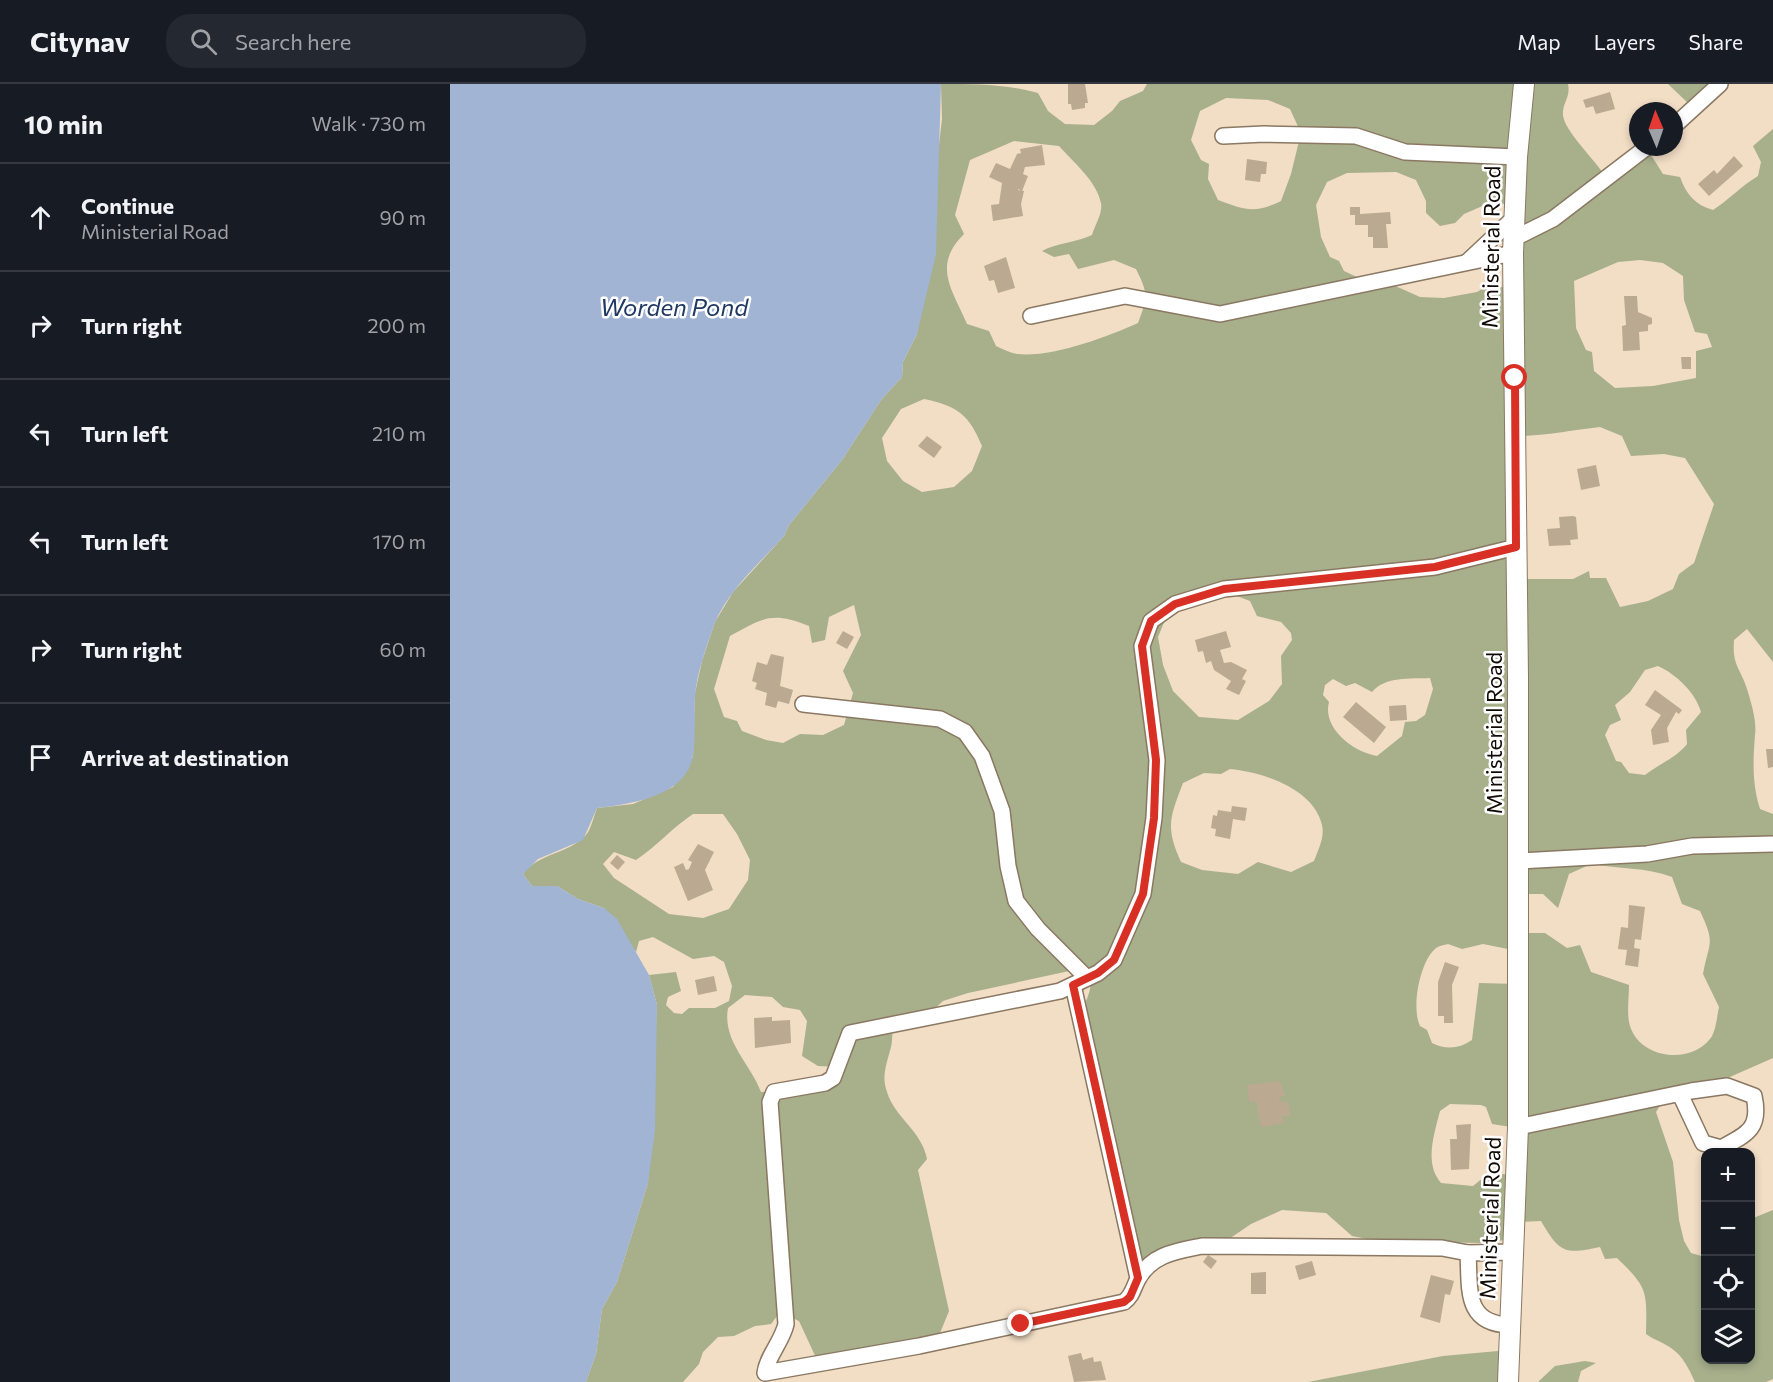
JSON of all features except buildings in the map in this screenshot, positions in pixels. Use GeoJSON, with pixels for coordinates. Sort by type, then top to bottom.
{"type":"FeatureCollection","features":[{"type":"Feature","properties":{"kind":"main road","name":"Ministerial Road"},"geometry":{"type":"LineString","coordinates":[[1508,1382],[1518,1127],[1513,246],[1517,157],[1524,84]]}},
{"type":"Feature","properties":{"kind":"street"},"geometry":{"type":"LineString","coordinates":[[1683,118],[1720,84]]}},
{"type":"Feature","properties":{"kind":"street"},"geometry":{"type":"LineString","coordinates":[[1223,136],[1264,134],[1356,136],[1405,152],[1517,157]]}},
{"type":"Feature","properties":{"kind":"street"},"geometry":{"type":"LineString","coordinates":[[1031,316],[1125,296],[1220,314],[1467,262],[1513,246],[1553,219],[1635,156]]}},
{"type":"Feature","properties":{"kind":"street"},"geometry":{"type":"LineString","coordinates":[[1467,262],[1514,218]]}},
{"type":"Feature","properties":{"kind":"street"},"geometry":{"type":"LineString","coordinates":[[1513,1252],[1468,1253],[1442,1248],[1202,1246],[1172,1252],[1155,1259],[1138,1278],[1130,1297],[1124,1302],[919,1346],[765,1373],[765,1367],[783,1337],[786,1324],[770,1102],[774,1092],[825,1083],[832,1078],[850,1033],[1060,991],[1087,978],[1114,960],[1143,894],[1154,818],[1156,760],[1142,646],[1151,621],[1175,604],[1224,589],[1435,567],[1516,547]]}},
{"type":"Feature","properties":{"kind":"street"},"geometry":{"type":"LineString","coordinates":[[803,704],[940,719],[965,732],[982,756],[1002,811],[1008,866],[1016,901],[1038,929],[1087,978]]}},
{"type":"Feature","properties":{"kind":"street"},"geometry":{"type":"LineString","coordinates":[[1518,861],[1647,854],[1692,846],[1773,844]]}},
{"type":"Feature","properties":{"kind":"street"},"geometry":{"type":"LineString","coordinates":[[1073,985],[1138,1278]]}},
{"type":"Feature","properties":{"kind":"street"},"geometry":{"type":"LineString","coordinates":[[1518,1127],[1680,1094],[1727,1086],[1754,1096],[1758,1114],[1748,1134],[1722,1148],[1703,1143],[1680,1094]]}},
{"type":"Feature","properties":{"kind":"street"},"geometry":{"type":"LineString","coordinates":[[1468,1253],[1471,1298],[1475,1311],[1485,1321],[1510,1325]]}},
{"type":"Feature","properties":{"kind":"green space"},"geometry":{"type":"Polygon","coordinates":[[[941,84],[1002,86],[1038,93],[1048,111],[1065,124],[1094,125],[1112,111],[1120,101],[1143,91],[1147,84],[1568,84],[1563,111],[1565,121],[1573,136],[1603,173],[1631,156],[1652,156],[1663,174],[1680,177],[1692,198],[1713,210],[1758,176],[1761,162],[1753,146],[1773,129],[1773,662],[1747,629],[1734,640],[1734,649],[1735,661],[1747,689],[1754,718],[1754,772],[1757,800],[1760,809],[1773,814],[1773,1058],[1723,1080],[1668,1093],[1656,1112],[1673,1162],[1679,1220],[1684,1241],[1691,1253],[1701,1256],[1701,1364],[1755,1364],[1755,1217],[1773,1210],[1773,1379],[1766,1382],[1695,1382],[1675,1351],[1646,1334],[1644,1291],[1635,1276],[1617,1258],[1605,1259],[1600,1247],[1578,1251],[1564,1249],[1553,1239],[1541,1221],[1515,1222],[1513,1239],[1481,1243],[1433,1242],[1419,1249],[1352,1236],[1326,1213],[1282,1210],[1251,1224],[1229,1239],[1191,1239],[1142,1264],[1081,1013],[1091,984],[1083,968],[968,993],[943,1001],[932,1011],[892,1019],[892,1041],[885,1070],[885,1086],[896,1110],[920,1140],[927,1159],[918,1170],[949,1311],[940,1333],[818,1362],[799,1321],[780,1312],[771,1324],[755,1326],[734,1336],[718,1337],[703,1352],[699,1364],[683,1382],[586,1382],[596,1354],[602,1309],[617,1282],[648,1183],[657,1005],[649,975],[676,972],[681,991],[668,997],[666,1005],[674,1013],[682,1014],[689,1008],[715,1008],[729,1001],[732,986],[724,962],[714,956],[693,959],[653,937],[639,941],[636,952],[604,908],[578,899],[557,886],[532,886],[523,874],[529,867],[545,857],[571,846],[586,835],[597,808],[633,804],[673,787],[693,757],[695,693],[702,661],[715,622],[733,592],[784,536],[789,525],[842,460],[881,400],[902,377],[903,362],[917,334],[942,119],[941,84]],[[1226,98],[1200,111],[1191,140],[1201,160],[1209,164],[1208,179],[1218,200],[1243,208],[1256,209],[1281,201],[1291,174],[1301,133],[1290,109],[1268,100],[1226,98]],[[1014,141],[970,160],[955,215],[964,234],[954,246],[949,257],[947,267],[951,289],[967,324],[989,331],[996,346],[1017,354],[1046,353],[1095,340],[1138,323],[1144,307],[1145,290],[1136,269],[1114,260],[1078,269],[1069,254],[1054,257],[1042,251],[1092,235],[1101,211],[1101,203],[1094,187],[1059,146],[1014,141]],[[1396,172],[1347,173],[1327,182],[1316,205],[1321,237],[1330,257],[1339,261],[1344,271],[1359,278],[1382,280],[1420,297],[1444,298],[1477,292],[1484,288],[1512,286],[1513,204],[1487,204],[1464,214],[1455,223],[1440,226],[1426,213],[1426,201],[1416,180],[1396,172]],[[1640,260],[1618,262],[1574,281],[1576,328],[1586,350],[1592,352],[1594,371],[1615,388],[1653,386],[1696,378],[1696,351],[1712,347],[1707,334],[1695,332],[1684,300],[1683,276],[1663,263],[1640,260]],[[924,399],[901,409],[882,438],[887,461],[903,481],[922,492],[954,487],[972,471],[982,446],[967,419],[961,414],[946,405],[924,399]],[[1600,427],[1517,436],[1516,579],[1573,579],[1589,571],[1590,578],[1606,578],[1620,607],[1648,601],[1673,589],[1679,574],[1694,563],[1714,504],[1685,458],[1664,454],[1631,456],[1622,436],[1600,427]],[[1229,593],[1167,615],[1158,637],[1163,665],[1173,691],[1199,717],[1238,720],[1269,701],[1282,684],[1281,656],[1292,640],[1291,633],[1281,622],[1257,616],[1250,601],[1229,593]],[[854,605],[829,617],[825,640],[812,643],[809,626],[776,618],[760,621],[730,636],[714,689],[724,717],[737,721],[742,731],[766,740],[783,743],[800,734],[823,735],[844,725],[853,693],[843,671],[861,635],[854,605]],[[1658,666],[1645,670],[1630,692],[1615,705],[1621,720],[1610,725],[1605,735],[1616,761],[1621,762],[1629,773],[1645,775],[1683,749],[1687,744],[1686,730],[1701,712],[1695,698],[1684,685],[1672,674],[1658,666]],[[1430,678],[1391,681],[1372,692],[1355,683],[1346,686],[1333,679],[1325,685],[1323,695],[1329,702],[1330,721],[1349,744],[1358,750],[1377,756],[1402,736],[1405,722],[1416,721],[1425,715],[1433,689],[1430,678]],[[1230,769],[1221,774],[1204,773],[1183,783],[1172,814],[1171,831],[1181,862],[1202,870],[1238,874],[1258,862],[1291,872],[1314,861],[1322,839],[1322,825],[1309,801],[1298,792],[1272,779],[1243,771],[1230,769]],[[693,814],[636,860],[614,852],[603,864],[614,878],[669,914],[703,918],[729,909],[748,880],[750,860],[737,834],[723,814],[693,814]],[[1591,864],[1569,874],[1558,908],[1543,894],[1519,894],[1518,933],[1545,933],[1567,948],[1580,945],[1591,972],[1629,985],[1629,1022],[1634,1034],[1642,1044],[1664,1054],[1677,1055],[1689,1053],[1710,1039],[1715,1028],[1719,1007],[1703,974],[1710,937],[1700,911],[1682,904],[1672,877],[1642,870],[1591,864]],[[1448,944],[1435,949],[1425,964],[1418,985],[1416,1008],[1420,1026],[1427,1030],[1432,1043],[1452,1048],[1472,1040],[1479,983],[1517,984],[1518,951],[1483,944],[1462,949],[1448,944]],[[745,995],[728,1008],[727,1020],[733,1042],[761,1092],[801,1089],[841,1067],[818,1066],[802,1056],[807,1021],[800,1010],[783,1007],[772,997],[745,995]],[[1450,1104],[1440,1111],[1432,1158],[1433,1167],[1441,1183],[1473,1186],[1489,1173],[1515,1175],[1517,1128],[1492,1124],[1486,1107],[1481,1105],[1450,1104]]]}},
{"type":"Feature","properties":{"kind":"green space"},"geometry":{"type":"Polygon","coordinates":[[[1668,84],[1718,84],[1689,104],[1668,84]]]}},
{"type":"Feature","properties":{"kind":"green space"},"geometry":{"type":"Polygon","coordinates":[[[1509,1350],[1508,1382],[1308,1382],[1443,1356],[1509,1350]]]}},
{"type":"Feature","properties":{"kind":"green space"},"geometry":{"type":"Polygon","coordinates":[[[1585,1361],[1596,1363],[1581,1371],[1578,1382],[1538,1382],[1555,1366],[1585,1361]]]}},
{"type":"Feature","properties":{"kind":"water","name":"Worden Pond"},"geometry":{"type":"Polygon","coordinates":[[[450,84],[941,84],[936,254],[917,334],[903,362],[902,377],[881,400],[842,460],[789,525],[784,536],[745,578],[720,613],[708,642],[698,678],[695,696],[693,755],[689,769],[669,789],[655,796],[640,801],[597,808],[583,840],[538,859],[523,874],[532,886],[557,886],[578,899],[604,908],[617,919],[649,975],[657,1005],[655,1130],[648,1183],[617,1282],[602,1309],[596,1354],[586,1382],[450,1382],[450,84]]]}},
{"type":"Feature","properties":{"kind":"route"},"geometry":{"type":"LineString","coordinates":[[1021,1324],[1124,1302],[1130,1297],[1138,1278],[1073,985],[1098,973],[1114,960],[1143,894],[1154,818],[1156,760],[1142,646],[1151,621],[1175,604],[1224,589],[1435,567],[1516,547],[1515,378]]}}]}
